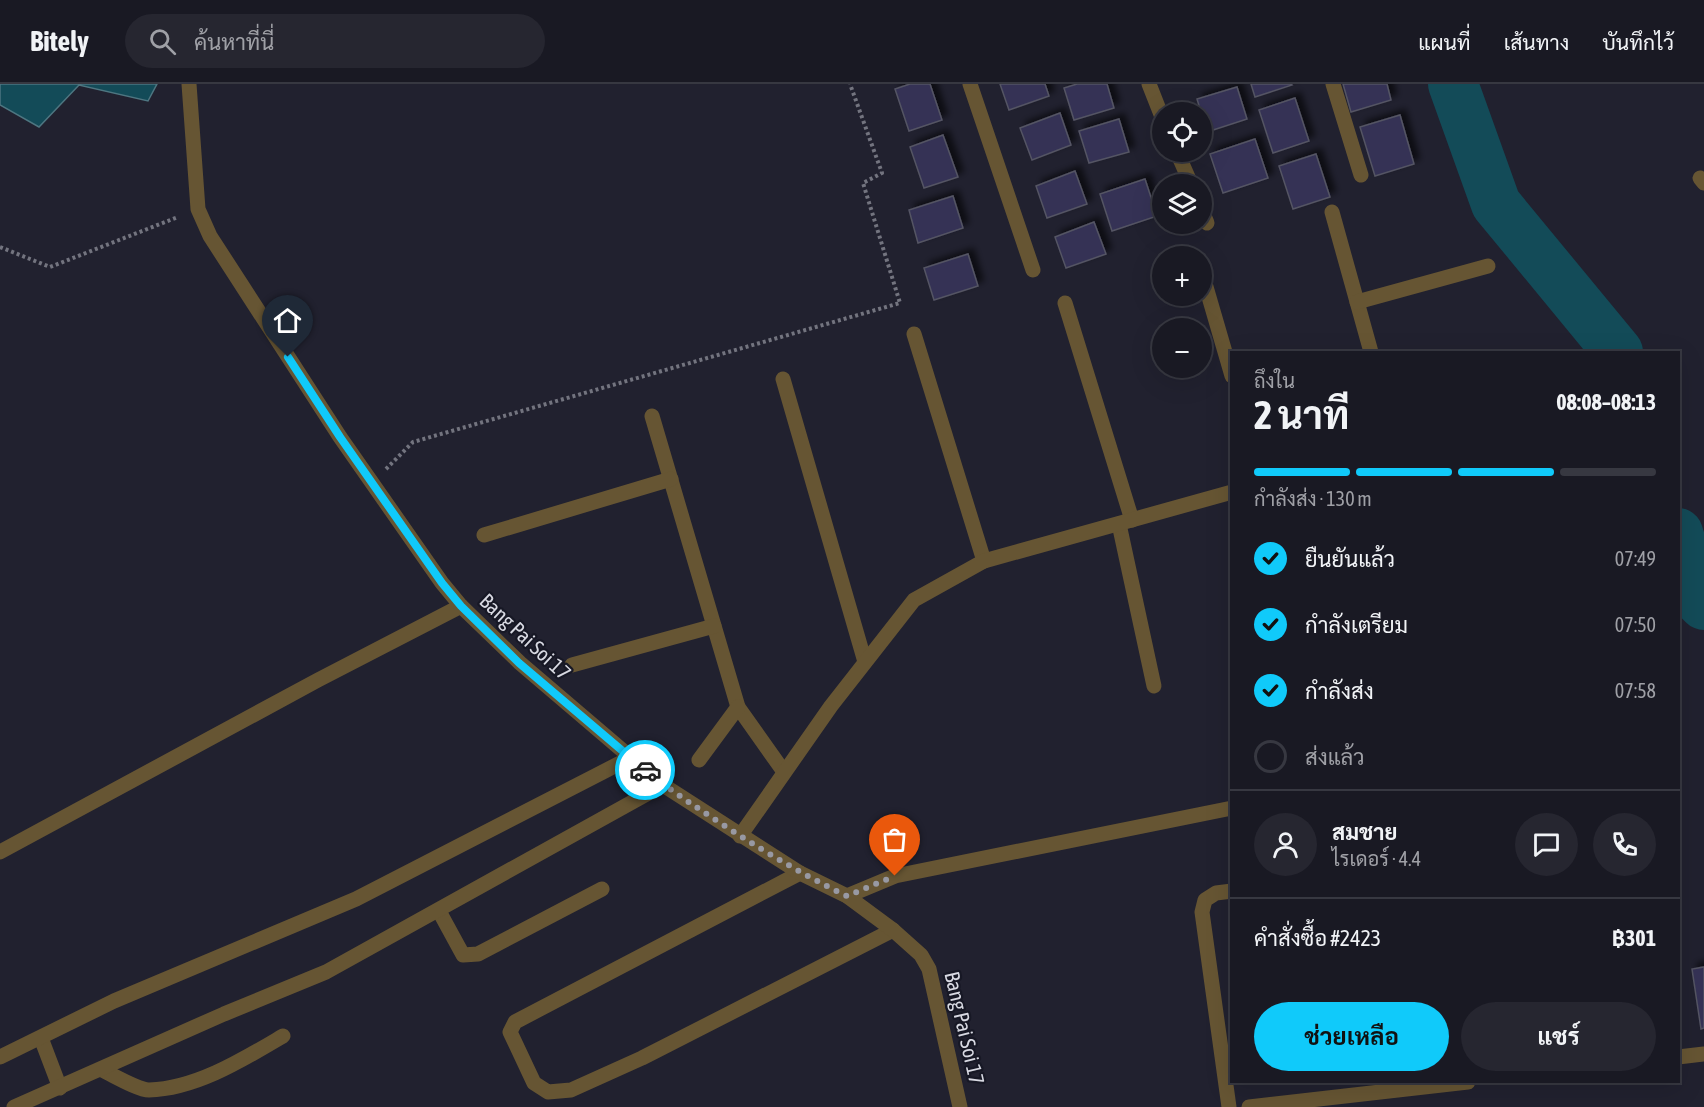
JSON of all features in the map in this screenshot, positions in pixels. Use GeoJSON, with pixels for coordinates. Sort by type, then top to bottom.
{"type":"FeatureCollection","features":[{"type":"Feature","properties":{"kind":"street","name":"Bang Pai Soi 17"},"geometry":{"type":"LineString","coordinates":[[189,84],[198,209],[210,236],[340,437],[442,583],[461,606],[519,663],[663,785],[801,873],[847,896],[893,930],[921,955],[929,969],[960,1107]]}},
{"type":"Feature","properties":{"kind":"street"},"geometry":{"type":"LineString","coordinates":[[970,84],[1033,270]]}},
{"type":"Feature","properties":{"kind":"street"},"geometry":{"type":"LineString","coordinates":[[1149,84],[1156,102]]}},
{"type":"Feature","properties":{"kind":"street"},"geometry":{"type":"LineString","coordinates":[[1333,84],[1361,175]]}},
{"type":"Feature","properties":{"kind":"street"},"geometry":{"type":"LineString","coordinates":[[1332,212],[1371,351]]}},
{"type":"Feature","properties":{"kind":"street"},"geometry":{"type":"LineString","coordinates":[[1357,302],[1488,266]]}},
{"type":"Feature","properties":{"kind":"street"},"geometry":{"type":"LineString","coordinates":[[1065,303],[1126,522],[1154,686]]}},
{"type":"Feature","properties":{"kind":"street"},"geometry":{"type":"LineString","coordinates":[[1212,306],[1230,369]]}},
{"type":"Feature","properties":{"kind":"street"},"geometry":{"type":"LineString","coordinates":[[914,334],[984,561]]}},
{"type":"Feature","properties":{"kind":"street"},"geometry":{"type":"LineString","coordinates":[[783,379],[865,662]]}},
{"type":"Feature","properties":{"kind":"street"},"geometry":{"type":"LineString","coordinates":[[652,416],[738,707],[784,772]]}},
{"type":"Feature","properties":{"kind":"street"},"geometry":{"type":"LineString","coordinates":[[484,535],[671,479]]}},
{"type":"Feature","properties":{"kind":"street"},"geometry":{"type":"LineString","coordinates":[[740,836],[831,706],[914,600],[984,561],[1230,493]]}},
{"type":"Feature","properties":{"kind":"street"},"geometry":{"type":"LineString","coordinates":[[0,852],[318,680],[461,606]]}},
{"type":"Feature","properties":{"kind":"street"},"geometry":{"type":"LineString","coordinates":[[572,665],[714,626]]}},
{"type":"Feature","properties":{"kind":"street"},"geometry":{"type":"LineString","coordinates":[[699,760],[738,707]]}},
{"type":"Feature","properties":{"kind":"street"},"geometry":{"type":"LineString","coordinates":[[0,1057],[114,1001],[356,899],[630,758]]}},
{"type":"Feature","properties":{"kind":"street"},"geometry":{"type":"LineString","coordinates":[[14,1107],[102,1070],[224,1014],[326,972],[663,785]]}},
{"type":"Feature","properties":{"kind":"street"},"geometry":{"type":"LineString","coordinates":[[847,896],[895,876],[1230,808]]}},
{"type":"Feature","properties":{"kind":"street"},"geometry":{"type":"LineString","coordinates":[[801,873],[515,1022],[510,1032],[534,1083],[548,1092],[571,1090],[642,1058],[893,930]]}},
{"type":"Feature","properties":{"kind":"street"},"geometry":{"type":"LineString","coordinates":[[439,911],[463,956],[478,954],[602,889]]}},
{"type":"Feature","properties":{"kind":"street"},"geometry":{"type":"LineString","coordinates":[[1229,1107],[1227,1065],[1202,912],[1205,900],[1216,893],[1230,891]]}},
{"type":"Feature","properties":{"kind":"street"},"geometry":{"type":"LineString","coordinates":[[102,1070],[147,1090],[180,1084],[225,1070],[283,1036]]}},
{"type":"Feature","properties":{"kind":"street"},"geometry":{"type":"LineString","coordinates":[[41,1038],[60,1088]]}},
{"type":"Feature","properties":{"kind":"street"},"geometry":{"type":"LineString","coordinates":[[1680,1057],[1704,1054]]}},
{"type":"Feature","properties":{"kind":"street"},"geometry":{"type":"LineString","coordinates":[[1249,1107],[1459,1083]]}},
{"type":"Feature","properties":{"kind":"path"},"geometry":{"type":"LineString","coordinates":[[372,483],[413,442],[900,303],[863,183],[882,172],[850,84]]}},
{"type":"Feature","properties":{"kind":"path"},"geometry":{"type":"LineString","coordinates":[[0,247],[50,267],[198,209]]}},
{"type":"Feature","properties":{"kind":"water"},"geometry":{"type":"Polygon","coordinates":[[[0,84],[157,84],[148,101],[79,85],[39,127],[0,105],[0,84]]]}},
{"type":"Feature","properties":{"kind":"building"},"geometry":{"type":"Polygon","coordinates":[[[910,84],[930,84],[942,120],[909,131],[895,89],[910,84]]]}},
{"type":"Feature","properties":{"kind":"building"},"geometry":{"type":"Polygon","coordinates":[[[1000,84],[1045,84],[1049,96],[1009,110],[1000,84]]]}},
{"type":"Feature","properties":{"kind":"building"},"geometry":{"type":"Polygon","coordinates":[[[1077,84],[1107,84],[1114,108],[1074,120],[1064,88],[1077,84]]]}},
{"type":"Feature","properties":{"kind":"building"},"geometry":{"type":"Polygon","coordinates":[[[1251,84],[1291,84],[1292,85],[1255,97],[1251,84]]]}},
{"type":"Feature","properties":{"kind":"building"},"geometry":{"type":"Polygon","coordinates":[[[1343,84],[1387,84],[1391,100],[1351,112],[1343,84]]]}},
{"type":"Feature","properties":{"kind":"building"},"geometry":{"type":"Polygon","coordinates":[[[1237,87],[1247,119],[1212,130],[1212,102],[1198,102],[1197,99],[1237,87]]]}},
{"type":"Feature","properties":{"kind":"building"},"geometry":{"type":"Polygon","coordinates":[[[1295,98],[1309,141],[1273,153],[1259,110],[1295,98]]]}},
{"type":"Feature","properties":{"kind":"building"},"geometry":{"type":"Polygon","coordinates":[[[1060,113],[1071,145],[1032,160],[1020,128],[1060,113]]]}},
{"type":"Feature","properties":{"kind":"building"},"geometry":{"type":"Polygon","coordinates":[[[1400,115],[1414,164],[1375,176],[1360,127],[1400,115]]]}},
{"type":"Feature","properties":{"kind":"building"},"geometry":{"type":"Polygon","coordinates":[[[1119,119],[1129,152],[1089,163],[1079,131],[1119,119]]]}},
{"type":"Feature","properties":{"kind":"building"},"geometry":{"type":"Polygon","coordinates":[[[943,135],[958,177],[924,188],[910,147],[943,135]]]}},
{"type":"Feature","properties":{"kind":"building"},"geometry":{"type":"Polygon","coordinates":[[[1255,139],[1268,178],[1223,193],[1212,153],[1255,139]]]}},
{"type":"Feature","properties":{"kind":"building"},"geometry":{"type":"Polygon","coordinates":[[[1316,154],[1330,197],[1293,209],[1279,166],[1316,154]]]}},
{"type":"Feature","properties":{"kind":"building"},"geometry":{"type":"Polygon","coordinates":[[[1075,171],[1087,204],[1047,218],[1036,186],[1075,171]]]}},
{"type":"Feature","properties":{"kind":"building"},"geometry":{"type":"Polygon","coordinates":[[[1145,179],[1152,201],[1152,218],[1112,231],[1100,194],[1145,179]]]}},
{"type":"Feature","properties":{"kind":"building"},"geometry":{"type":"Polygon","coordinates":[[[953,196],[963,228],[918,243],[909,210],[953,196]]]}},
{"type":"Feature","properties":{"kind":"building"},"geometry":{"type":"Polygon","coordinates":[[[1094,222],[1106,254],[1066,268],[1055,237],[1094,222]]]}},
{"type":"Feature","properties":{"kind":"building"},"geometry":{"type":"Polygon","coordinates":[[[968,254],[978,286],[934,300],[924,268],[968,254]]]}},
{"type":"Feature","properties":{"kind":"building"},"geometry":{"type":"Polygon","coordinates":[[[1704,967],[1704,1028],[1701,1029],[1692,969],[1704,967]]]}},
{"type":"Feature","properties":{"kind":"waterway"},"geometry":{"type":"LineString","coordinates":[[1453,84],[1496,204],[1617,351]]}},
{"type":"Feature","properties":{"kind":"waterway"},"geometry":{"type":"LineString","coordinates":[[1680,539],[1700,601],[1704,605]]}},
{"type":"Feature","properties":{"kind":"way so far"},"geometry":{"type":"LineString","coordinates":[[645,770],[677,795],[780,861],[847,896],[895,876]]}},
{"type":"Feature","properties":{"kind":"route"},"geometry":{"type":"LineString","coordinates":[[288,357],[340,437],[442,583],[461,606],[519,663],[645,770]]}}]}
